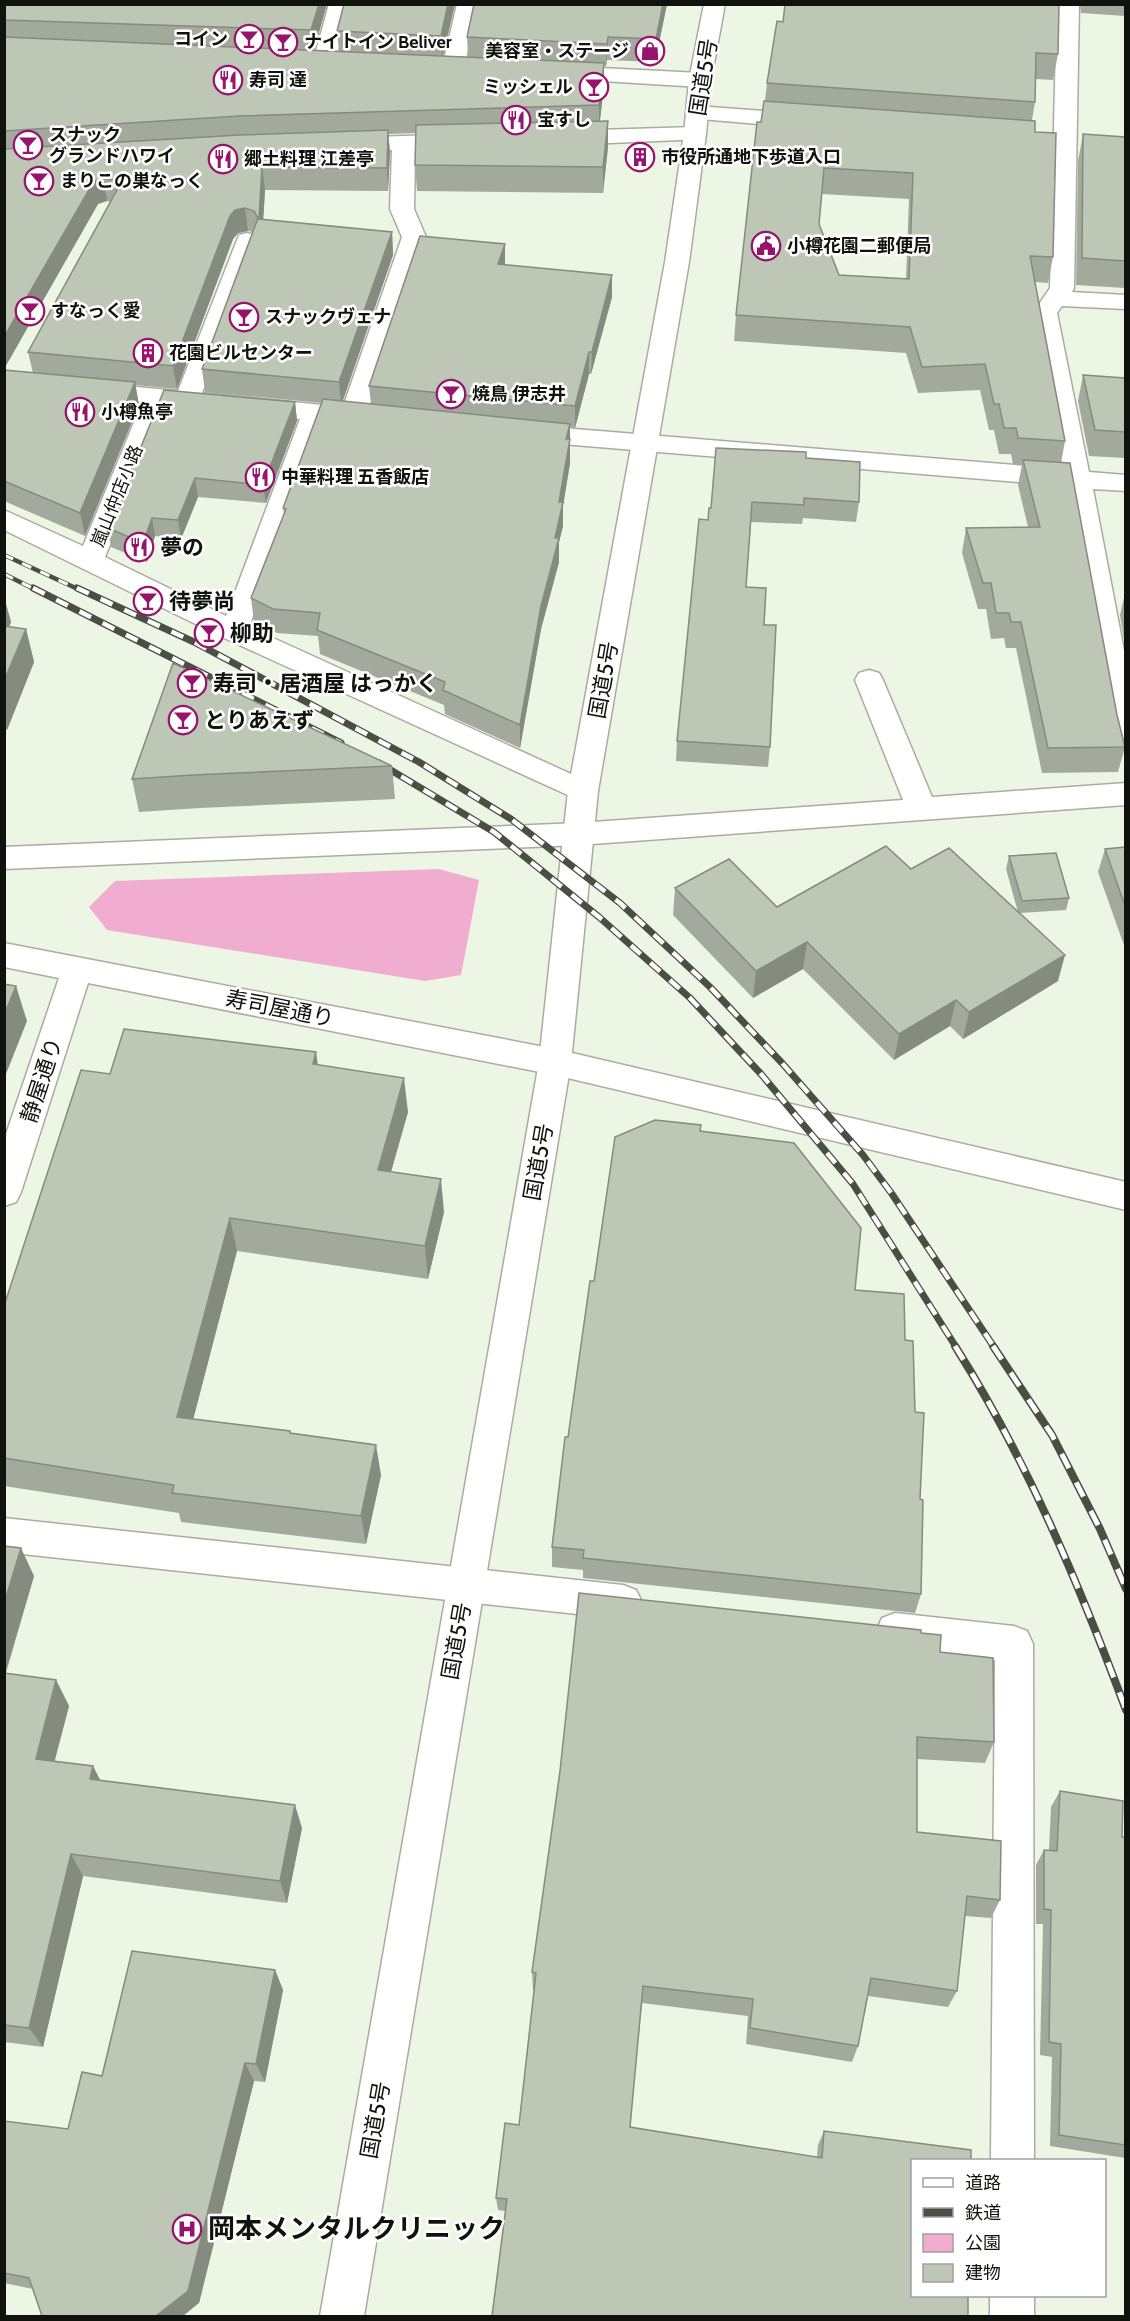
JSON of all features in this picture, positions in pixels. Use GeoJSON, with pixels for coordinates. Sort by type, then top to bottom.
{"type":"FeatureCollection","features":[{"type":"Feature","properties":{"kind":"main road"},"geometry":{"type":"LineString","coordinates":[[324,62],[340,4]]}},
{"type":"Feature","properties":{"kind":"main road"},"geometry":{"type":"LineString","coordinates":[[453,68],[468,4]]}},
{"type":"Feature","properties":{"kind":"main road","name":"国道5号"},"geometry":{"type":"LineString","coordinates":[[342,2316],[555,1062],[582,791],[677,262],[700,80],[716,4]]}},
{"type":"Feature","properties":{"kind":"main road"},"geometry":{"type":"LineString","coordinates":[[1068,4],[1063,140],[1062,288],[1045,314],[1078,479],[1125,741]]}},
{"type":"Feature","properties":{"kind":"main road"},"geometry":{"type":"LineString","coordinates":[[301,61],[348,63]]}},
{"type":"Feature","properties":{"kind":"main road"},"geometry":{"type":"LineString","coordinates":[[429,67],[476,69]]}},
{"type":"Feature","properties":{"kind":"main road"},"geometry":{"type":"LineString","coordinates":[[535,72],[700,80]]}},
{"type":"Feature","properties":{"kind":"main road"},"geometry":{"type":"LineString","coordinates":[[544,139],[696,123],[831,122]]}},
{"type":"Feature","properties":{"kind":"main road"},"geometry":{"type":"LineString","coordinates":[[323,146],[486,141]]}},
{"type":"Feature","properties":{"kind":"main road"},"geometry":{"type":"LineString","coordinates":[[353,416],[414,237],[402,209],[404,143]]}},
{"type":"Feature","properties":{"kind":"main road"},"geometry":{"type":"LineString","coordinates":[[187,400],[247,240]]}},
{"type":"Feature","properties":{"kind":"main road"},"geometry":{"type":"LineString","coordinates":[[1056,298],[1125,302]]}},
{"type":"Feature","properties":{"kind":"main road"},"geometry":{"type":"LineString","coordinates":[[14,377],[157,397],[388,420]]}},
{"type":"Feature","properties":{"kind":"main road","name":"嵐山仲店小路"},"geometry":{"type":"LineString","coordinates":[[90,561],[157,397]]}},
{"type":"Feature","properties":{"kind":"main road"},"geometry":{"type":"LineString","coordinates":[[234,631],[315,412]]}},
{"type":"Feature","properties":{"kind":"main road"},"geometry":{"type":"LineString","coordinates":[[505,431],[645,445],[1125,483]]}},
{"type":"Feature","properties":{"kind":"main road"},"geometry":{"type":"LineString","coordinates":[[4,519],[234,631],[582,791]]}},
{"type":"Feature","properties":{"kind":"main road"},"geometry":{"type":"LineString","coordinates":[[869,680],[922,809]]}},
{"type":"Feature","properties":{"kind":"main road"},"geometry":{"type":"LineString","coordinates":[[4,858],[579,834],[1125,794]]}},
{"type":"Feature","properties":{"kind":"main road","name":"寿司屋通り"},"geometry":{"type":"LineString","coordinates":[[4,955],[555,1062],[1125,1196]]}},
{"type":"Feature","properties":{"kind":"main road","name":"静屋通り"},"geometry":{"type":"LineString","coordinates":[[4,1192],[78,969]]}},
{"type":"Feature","properties":{"kind":"main road"},"geometry":{"type":"LineString","coordinates":[[4,1535],[656,1606]]}},
{"type":"Feature","properties":{"kind":"main road"},"geometry":{"type":"LineString","coordinates":[[859,1627],[1014,1644],[1012,2159]]}},
{"type":"Feature","properties":{"kind":"main road"},"geometry":{"type":"LineString","coordinates":[[1012,2297],[1012,2316]]}},
{"type":"Feature","properties":{"kind":"green space"},"geometry":{"type":"Polygon","coordinates":[[[439,869],[479,880],[461,975],[425,981],[107,930],[89,907],[115,881],[439,869]]]}},
{"type":"Feature","properties":{"kind":"building"},"geometry":{"type":"Polygon","coordinates":[[[4,4],[319,4],[311,30],[4,20],[4,4]]]}},
{"type":"Feature","properties":{"kind":"building"},"geometry":{"type":"Polygon","coordinates":[[[344,4],[448,4],[441,36],[337,31],[344,4]]]}},
{"type":"Feature","properties":{"kind":"building"},"geometry":{"type":"Polygon","coordinates":[[[474,4],[663,4],[656,39],[608,37],[607,44],[467,37],[474,4]]]}},
{"type":"Feature","properties":{"kind":"building"},"geometry":{"type":"Polygon","coordinates":[[[785,4],[1059,4],[1058,54],[1036,53],[1035,102],[767,83],[777,21],[783,22],[785,4]]]}},
{"type":"Feature","properties":{"kind":"building"},"geometry":{"type":"Polygon","coordinates":[[[4,37],[604,63],[599,105],[239,116],[4,131],[4,37]]]}},
{"type":"Feature","properties":{"kind":"building"},"geometry":{"type":"Polygon","coordinates":[[[764,101],[1035,121],[1035,132],[1056,133],[1053,257],[1030,256],[1065,441],[1018,438],[1016,428],[1004,428],[999,404],[994,404],[985,364],[922,367],[910,327],[736,315],[757,122],[761,122],[764,101]],[[824,168],[819,224],[839,275],[909,279],[913,173],[824,168]]]}},
{"type":"Feature","properties":{"kind":"building"},"geometry":{"type":"Polygon","coordinates":[[[608,121],[603,167],[415,165],[416,125],[608,121]]]}},
{"type":"Feature","properties":{"kind":"building"},"geometry":{"type":"Polygon","coordinates":[[[388,130],[387,168],[262,167],[259,219],[392,232],[339,382],[202,369],[258,218],[254,211],[245,208],[235,210],[230,216],[173,366],[28,352],[118,188],[113,180],[103,178],[94,181],[4,337],[4,149],[239,135],[388,130]]]}},
{"type":"Feature","properties":{"kind":"building"},"geometry":{"type":"Polygon","coordinates":[[[1083,134],[1125,137],[1125,261],[1082,258],[1083,134]]]}},
{"type":"Feature","properties":{"kind":"building"},"geometry":{"type":"Polygon","coordinates":[[[420,236],[505,244],[498,264],[612,275],[575,406],[369,386],[420,236]]]}},
{"type":"Feature","properties":{"kind":"building"},"geometry":{"type":"Polygon","coordinates":[[[4,370],[135,382],[80,513],[4,481],[4,370]]]}},
{"type":"Feature","properties":{"kind":"building"},"geometry":{"type":"Polygon","coordinates":[[[1083,375],[1125,378],[1125,432],[1095,430],[1083,375]]]}},
{"type":"Feature","properties":{"kind":"building"},"geometry":{"type":"Polygon","coordinates":[[[164,390],[295,402],[263,485],[195,478],[178,520],[152,518],[143,543],[108,528],[164,390]]]}},
{"type":"Feature","properties":{"kind":"building"},"geometry":{"type":"Polygon","coordinates":[[[323,399],[570,424],[566,439],[570,439],[559,502],[563,502],[555,538],[559,538],[541,606],[520,725],[443,690],[445,682],[317,630],[320,613],[273,609],[251,598],[286,509],[283,508],[323,399]]]}},
{"type":"Feature","properties":{"kind":"building"},"geometry":{"type":"Polygon","coordinates":[[[716,448],[806,452],[806,458],[860,462],[859,502],[804,498],[804,505],[752,502],[746,587],[766,588],[764,625],[776,625],[770,747],[677,741],[699,519],[708,520],[709,508],[711,508],[716,448]]]}},
{"type":"Feature","properties":{"kind":"building"},"geometry":{"type":"Polygon","coordinates":[[[1023,460],[1070,463],[1125,747],[1048,748],[1021,622],[1011,622],[1009,613],[996,613],[991,583],[983,583],[966,528],[1040,527],[1023,460]]]}},
{"type":"Feature","properties":{"kind":"building"},"geometry":{"type":"Polygon","coordinates":[[[4,626],[26,629],[4,681],[4,626]]]}},
{"type":"Feature","properties":{"kind":"building"},"geometry":{"type":"Polygon","coordinates":[[[173,663],[392,766],[132,779],[173,663]]]}},
{"type":"Feature","properties":{"kind":"building"},"geometry":{"type":"Polygon","coordinates":[[[886,846],[911,869],[949,848],[1065,955],[969,1012],[956,1000],[899,1034],[807,942],[756,971],[675,888],[729,859],[777,907],[886,846]]]}},
{"type":"Feature","properties":{"kind":"building"},"geometry":{"type":"Polygon","coordinates":[[[1125,847],[1125,906],[1105,849],[1125,847]]]}},
{"type":"Feature","properties":{"kind":"building"},"geometry":{"type":"Polygon","coordinates":[[[1056,853],[1069,898],[1022,901],[1009,856],[1056,853]]]}},
{"type":"Feature","properties":{"kind":"building"},"geometry":{"type":"Polygon","coordinates":[[[4,984],[16,986],[4,1015],[4,984]]]}},
{"type":"Feature","properties":{"kind":"building"},"geometry":{"type":"Polygon","coordinates":[[[124,1029],[316,1052],[313,1064],[404,1078],[378,1170],[441,1179],[425,1246],[230,1218],[177,1417],[290,1431],[290,1433],[376,1445],[361,1516],[172,1493],[174,1485],[4,1458],[4,1306],[81,1070],[110,1074],[124,1029]]]}},
{"type":"Feature","properties":{"kind":"building"},"geometry":{"type":"Polygon","coordinates":[[[655,1120],[701,1125],[700,1131],[794,1143],[861,1228],[855,1290],[904,1294],[905,1340],[913,1341],[915,1412],[924,1413],[920,1499],[923,1500],[921,1594],[583,1558],[584,1550],[552,1547],[565,1437],[568,1437],[590,1281],[594,1281],[615,1137],[655,1120]]]}},
{"type":"Feature","properties":{"kind":"building"},"geometry":{"type":"Polygon","coordinates":[[[4,1546],[21,1548],[4,1604],[4,1546]]]}},
{"type":"Feature","properties":{"kind":"building"},"geometry":{"type":"Polygon","coordinates":[[[579,1593],[921,1630],[921,1633],[941,1635],[940,1652],[993,1658],[994,1742],[917,1737],[917,1832],[1001,1841],[1000,1900],[967,1896],[957,1991],[871,1978],[858,2046],[750,2028],[753,1999],[643,1986],[630,2127],[822,2158],[824,2131],[971,2150],[971,2159],[911,2159],[911,2297],[968,2297],[968,2316],[492,2316],[507,2199],[496,2198],[505,2123],[519,2125],[536,1973],[532,1972],[560,1771],[579,1593]]]}},
{"type":"Feature","properties":{"kind":"building"},"geometry":{"type":"Polygon","coordinates":[[[4,1673],[56,1680],[36,1759],[93,1766],[90,1779],[295,1805],[280,1881],[71,1854],[29,2028],[4,2025],[4,1673]]]}},
{"type":"Feature","properties":{"kind":"building"},"geometry":{"type":"Polygon","coordinates":[[[1060,1791],[1123,1801],[1125,2145],[1059,2135],[1061,2044],[1049,2042],[1051,1910],[1044,1909],[1044,1850],[1057,1851],[1060,1791]]]}},
{"type":"Feature","properties":{"kind":"building"},"geometry":{"type":"Polygon","coordinates":[[[132,1951],[275,1970],[256,2064],[245,2063],[188,2291],[156,2316],[42,2316],[29,2278],[4,2273],[4,2121],[68,2129],[82,2072],[102,2076],[132,1951]]]}},
{"type":"Feature","properties":{"kind":"railway"},"geometry":{"type":"LineString","coordinates":[[4,555],[80,590]]}},
{"type":"Feature","properties":{"kind":"railway"},"geometry":{"type":"LineString","coordinates":[[4,574],[36,590]]}},
{"type":"Feature","properties":{"kind":"railway"},"geometry":{"type":"LineString","coordinates":[[33,588],[341,743]]}},
{"type":"Feature","properties":{"kind":"railway"},"geometry":{"type":"LineString","coordinates":[[77,588],[194,642],[419,762],[511,819],[620,903],[710,987],[782,1063],[863,1155],[892,1194],[994,1347]]}},
{"type":"Feature","properties":{"kind":"railway"},"geometry":{"type":"LineString","coordinates":[[379,763],[494,832],[599,917],[690,998],[761,1074],[853,1184],[956,1347]]}},
{"type":"Feature","properties":{"kind":"railway"},"geometry":{"type":"LineString","coordinates":[[955,1346],[1005,1433],[1050,1524],[1090,1616],[1126,1710]]}},
{"type":"Feature","properties":{"kind":"railway"},"geometry":{"type":"LineString","coordinates":[[993,1346],[1052,1435],[1100,1529],[1126,1589]]}},
{"type":"Feature","properties":{"kind":"place","name":"コイン"},"geometry":{"type":"Point","coordinates":[249,39]}},
{"type":"Feature","properties":{"kind":"place","name":"ナイトイン Beliver"},"geometry":{"type":"Point","coordinates":[283,42]}},
{"type":"Feature","properties":{"kind":"place","name":"美容室・ステージ"},"geometry":{"type":"Point","coordinates":[650,51]}},
{"type":"Feature","properties":{"kind":"place","name":"寿司 達"},"geometry":{"type":"Point","coordinates":[228,80]}},
{"type":"Feature","properties":{"kind":"place","name":"ミッシェル"},"geometry":{"type":"Point","coordinates":[594,87]}},
{"type":"Feature","properties":{"kind":"place","name":"宝すし"},"geometry":{"type":"Point","coordinates":[516,120]}},
{"type":"Feature","properties":{"kind":"place","name":"スナック グランドハワイ"},"geometry":{"type":"Point","coordinates":[28,145]}},
{"type":"Feature","properties":{"kind":"place","name":"市役所通地下歩道入口"},"geometry":{"type":"Point","coordinates":[640,157]}},
{"type":"Feature","properties":{"kind":"place","name":"郷土料理 江差亭"},"geometry":{"type":"Point","coordinates":[223,159]}},
{"type":"Feature","properties":{"kind":"place","name":"まりこの巣なっく"},"geometry":{"type":"Point","coordinates":[39,181]}},
{"type":"Feature","properties":{"kind":"place","name":"小樽花園二郵便局"},"geometry":{"type":"Point","coordinates":[766,246]}},
{"type":"Feature","properties":{"kind":"place","name":"すなっく愛"},"geometry":{"type":"Point","coordinates":[30,311]}},
{"type":"Feature","properties":{"kind":"place","name":"スナックヴェナ"},"geometry":{"type":"Point","coordinates":[244,317]}},
{"type":"Feature","properties":{"kind":"place","name":"花園ビルセンター"},"geometry":{"type":"Point","coordinates":[148,353]}},
{"type":"Feature","properties":{"kind":"place","name":"焼鳥 伊志井"},"geometry":{"type":"Point","coordinates":[451,394]}},
{"type":"Feature","properties":{"kind":"place","name":"小樽魚亭"},"geometry":{"type":"Point","coordinates":[80,412]}},
{"type":"Feature","properties":{"kind":"place","name":"中華料理 五香飯店"},"geometry":{"type":"Point","coordinates":[260,477]}},
{"type":"Feature","properties":{"kind":"place","name":"夢の"},"geometry":{"type":"Point","coordinates":[139,547]}},
{"type":"Feature","properties":{"kind":"place","name":"待夢尚"},"geometry":{"type":"Point","coordinates":[148,601]}},
{"type":"Feature","properties":{"kind":"place","name":"柳助"},"geometry":{"type":"Point","coordinates":[209,633]}},
{"type":"Feature","properties":{"kind":"place","name":"寿司・居酒屋 はっかく"},"geometry":{"type":"Point","coordinates":[192,683]}},
{"type":"Feature","properties":{"kind":"place","name":"とりあえず"},"geometry":{"type":"Point","coordinates":[183,720]}},
{"type":"Feature","properties":{"kind":"place","name":"岡本メンタルクリニック"},"geometry":{"type":"Point","coordinates":[187,2229]}}]}
